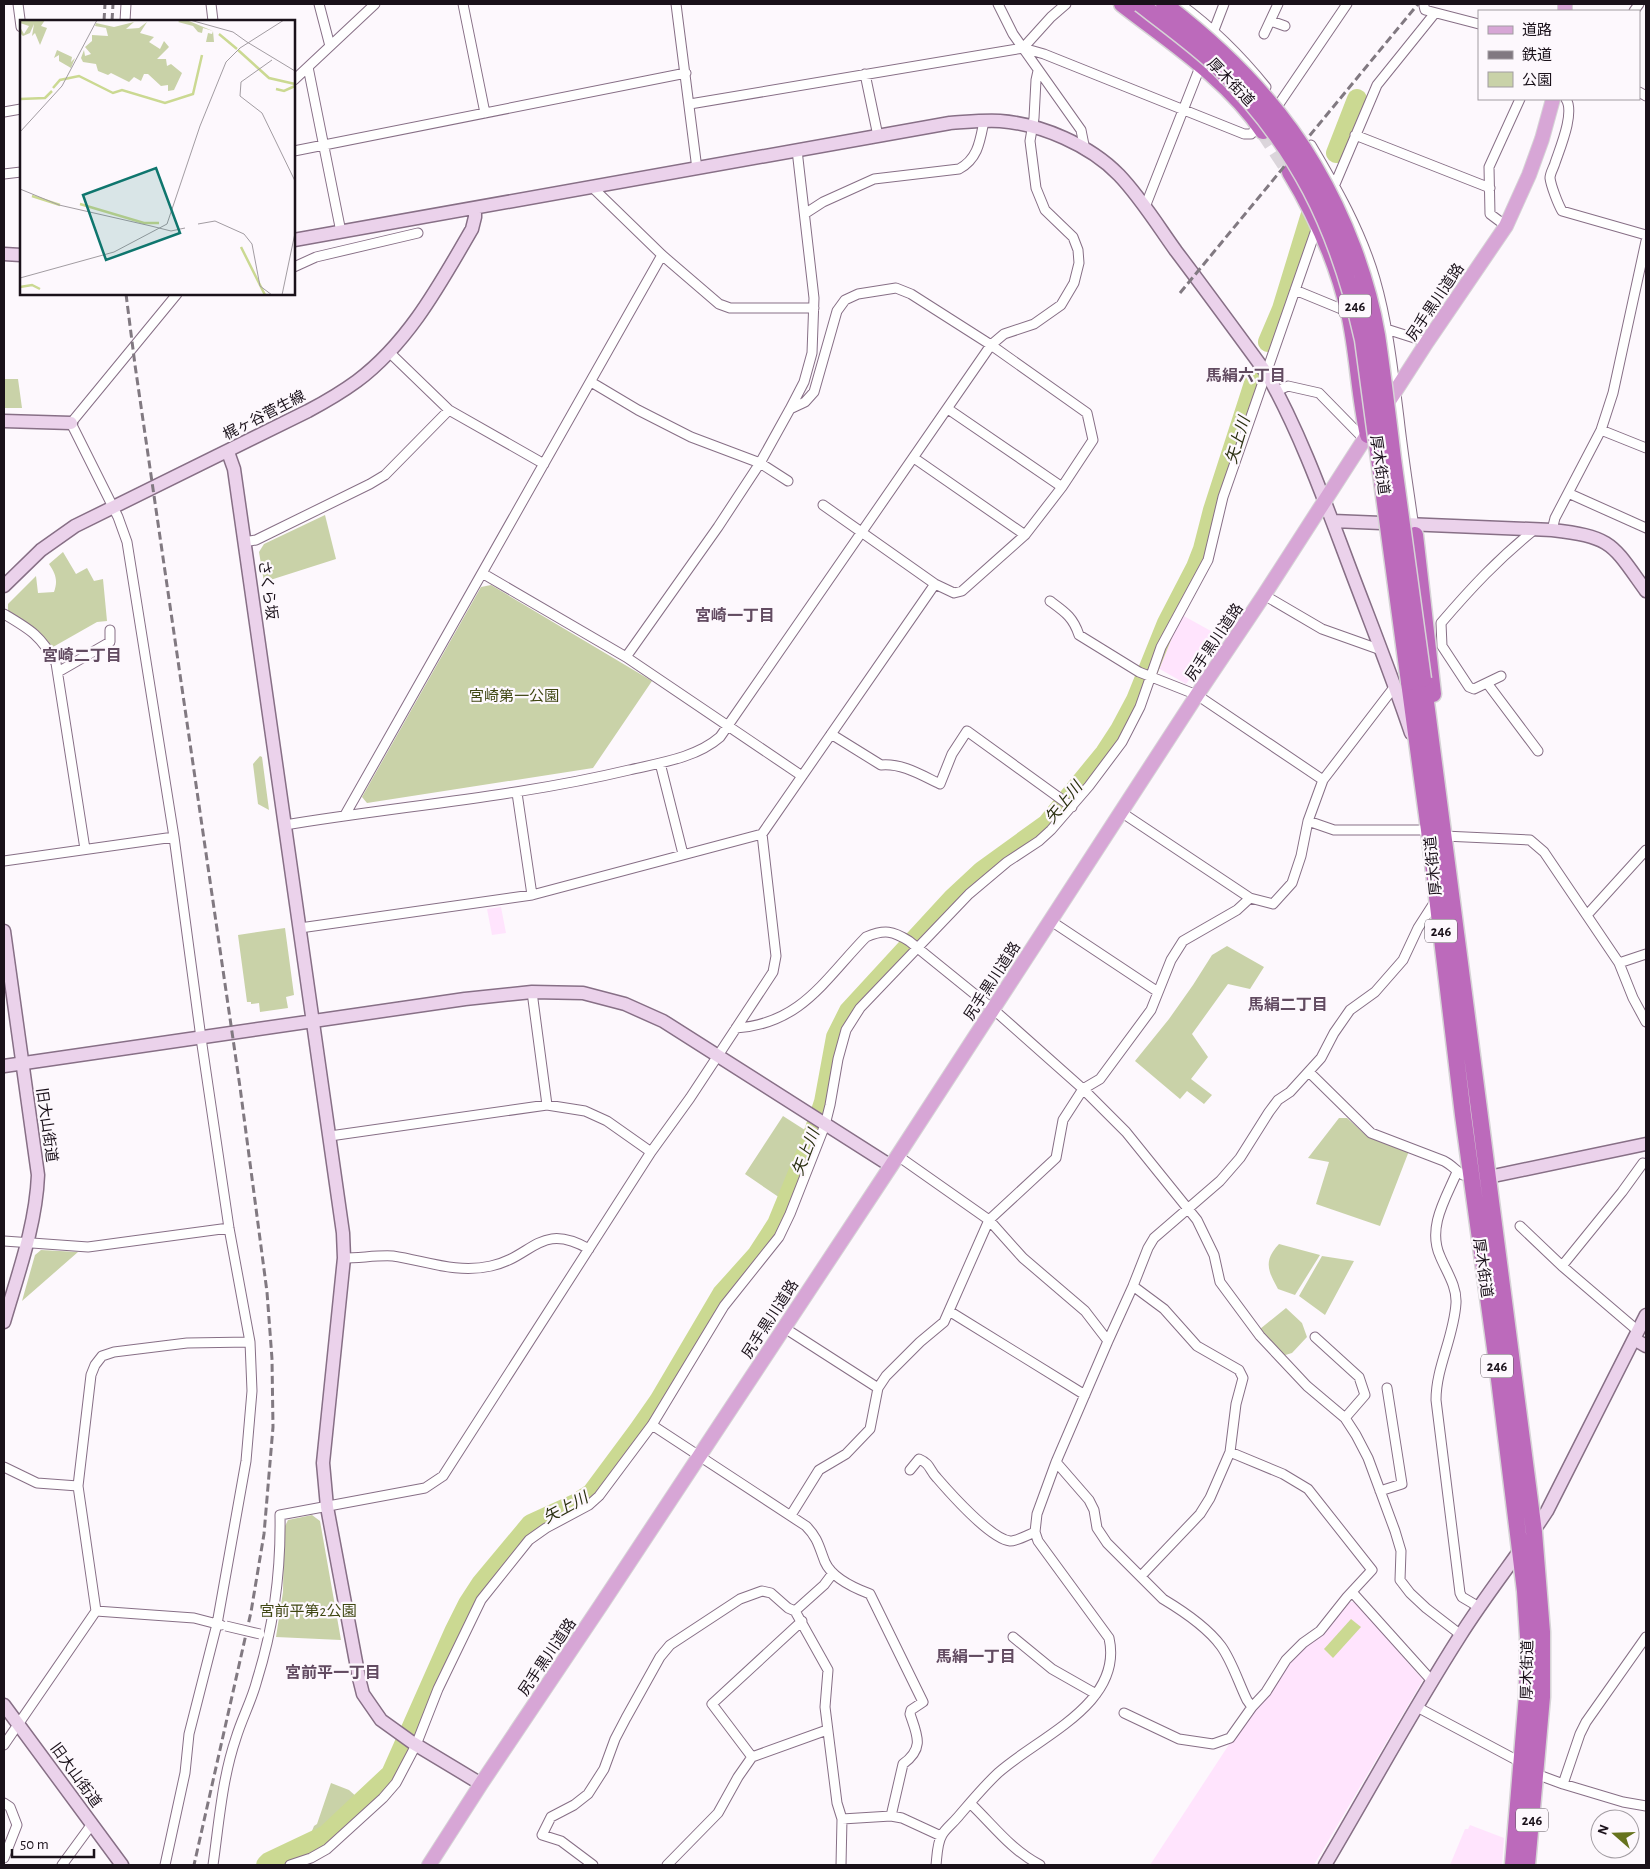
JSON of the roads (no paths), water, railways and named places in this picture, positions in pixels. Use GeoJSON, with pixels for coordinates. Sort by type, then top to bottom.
{"type":"FeatureCollection","features":[{"type":"Feature","properties":{"kind":"highway"},"geometry":{"type":"LineString","coordinates":[[1122,4],[1201,66],[1234,96],[1261,128]]}},
{"type":"Feature","properties":{"kind":"highway","name":"厚木街道"},"geometry":{"type":"LineString","coordinates":[[1140,4],[1214,64],[1262,115],[1303,174],[1332,233],[1353,296],[1363,340],[1421,766],[1436,833],[1488,1178],[1534,1532],[1542,1632],[1542,1697],[1527,1865]]}},
{"type":"Feature","properties":{"kind":"highway","name":"厚木街道"},"geometry":{"type":"LineString","coordinates":[[1164,4],[1206,37],[1258,90],[1288,126],[1321,177],[1356,257],[1376,334],[1409,682],[1430,728],[1436,833],[1437,898],[1464,1176],[1525,1591],[1528,1636],[1527,1695],[1513,1865]]}},
{"type":"Feature","properties":{"kind":"highway"},"geometry":{"type":"LineString","coordinates":[[1290,172],[1318,225],[1330,253],[1349,312],[1366,437]]}},
{"type":"Feature","properties":{"kind":"highway"},"geometry":{"type":"LineString","coordinates":[[1414,530],[1434,690],[1430,728]]}},
{"type":"Feature","properties":{"kind":"main road","name":"尻手黒川道路"},"geometry":{"type":"LineString","coordinates":[[429,1865],[894,1161],[1264,595],[1426,342],[1506,226],[1529,175],[1542,139],[1553,100]]}},
{"type":"Feature","properties":{"kind":"street"},"geometry":{"type":"LineString","coordinates":[[18,4],[20,20]]}},
{"type":"Feature","properties":{"kind":"street"},"geometry":{"type":"LineString","coordinates":[[125,20],[126,4]]}},
{"type":"Feature","properties":{"kind":"street"},"geometry":{"type":"LineString","coordinates":[[211,4],[213,20]]}},
{"type":"Feature","properties":{"kind":"street"},"geometry":{"type":"LineString","coordinates":[[318,4],[330,46]]}},
{"type":"Feature","properties":{"kind":"street"},"geometry":{"type":"LineString","coordinates":[[295,79],[375,4]]}},
{"type":"Feature","properties":{"kind":"street"},"geometry":{"type":"LineString","coordinates":[[463,4],[485,113]]}},
{"type":"Feature","properties":{"kind":"street"},"geometry":{"type":"LineString","coordinates":[[676,4],[696,158]]}},
{"type":"Feature","properties":{"kind":"street"},"geometry":{"type":"LineString","coordinates":[[998,4],[1002,16],[1038,71],[1081,130],[1085,150]]}},
{"type":"Feature","properties":{"kind":"street"},"geometry":{"type":"LineString","coordinates":[[1023,48],[1066,4]]}},
{"type":"Feature","properties":{"kind":"street"},"geometry":{"type":"LineString","coordinates":[[1180,4],[1214,31],[1243,59],[1280,105],[1347,4]]}},
{"type":"Feature","properties":{"kind":"street"},"geometry":{"type":"LineString","coordinates":[[1145,207],[1224,4]]}},
{"type":"Feature","properties":{"kind":"street"},"geometry":{"type":"LineString","coordinates":[[1264,34],[1278,4]]}},
{"type":"Feature","properties":{"kind":"street"},"geometry":{"type":"LineString","coordinates":[[1424,6],[1425,10],[1478,24]]}},
{"type":"Feature","properties":{"kind":"street"},"geometry":{"type":"LineString","coordinates":[[290,1865],[310,1858],[327,1849],[383,1798],[396,1783],[438,1689],[481,1600],[529,1540],[546,1528],[589,1505],[599,1496],[652,1425],[724,1306],[779,1237],[825,1125],[838,1059],[846,1030],[860,1008],[915,945],[929,934],[969,894],[1007,862],[1039,841],[1072,807],[1122,742],[1140,707],[1147,675],[1208,560],[1223,498],[1256,400],[1267,374],[1318,225],[1355,135],[1377,85],[1435,12]]}},
{"type":"Feature","properties":{"kind":"street"},"geometry":{"type":"LineString","coordinates":[[1271,21],[1285,26]]}},
{"type":"Feature","properties":{"kind":"street"},"geometry":{"type":"LineString","coordinates":[[690,104],[1023,48],[1044,54],[1247,135],[1261,128]]}},
{"type":"Feature","properties":{"kind":"street"},"geometry":{"type":"LineString","coordinates":[[308,67],[340,232]]}},
{"type":"Feature","properties":{"kind":"street"},"geometry":{"type":"LineString","coordinates":[[285,825],[588,780],[660,763],[698,751],[713,744],[720,737],[991,345],[1004,334],[1034,324],[1061,305],[1074,283],[1079,262],[1078,250],[1073,237],[1045,210],[1036,188],[1030,142],[1038,71]]}},
{"type":"Feature","properties":{"kind":"street"},"geometry":{"type":"LineString","coordinates":[[295,151],[686,73]]}},
{"type":"Feature","properties":{"kind":"street"},"geometry":{"type":"LineString","coordinates":[[865,74],[878,136]]}},
{"type":"Feature","properties":{"kind":"street"},"geometry":{"type":"LineString","coordinates":[[1506,226],[1490,214],[1489,167],[1520,100]]}},
{"type":"Feature","properties":{"kind":"street"},"geometry":{"type":"LineString","coordinates":[[1567,100],[1569,116],[1550,178],[1562,211],[1646,235]]}},
{"type":"Feature","properties":{"kind":"street"},"geometry":{"type":"LineString","coordinates":[[4,112],[20,109]]}},
{"type":"Feature","properties":{"kind":"street"},"geometry":{"type":"LineString","coordinates":[[806,213],[823,202],[874,180],[959,169],[968,164],[974,156],[980,142],[984,121]]}},
{"type":"Feature","properties":{"kind":"street"},"geometry":{"type":"LineString","coordinates":[[295,240],[592,187],[696,158],[797,150],[937,125],[1002,121],[1032,127],[1061,138],[1097,156],[1119,176],[1145,207],[1267,374],[1277,391],[1325,500],[1381,650],[1409,682],[1421,766]]}},
{"type":"Feature","properties":{"kind":"street"},"geometry":{"type":"LineString","coordinates":[[1355,135],[1490,188]]}},
{"type":"Feature","properties":{"kind":"street"},"geometry":{"type":"LineString","coordinates":[[1310,145],[1352,220],[1375,278],[1396,390],[1414,530]]}},
{"type":"Feature","properties":{"kind":"street"},"geometry":{"type":"LineString","coordinates":[[626,657],[718,528],[760,463],[804,382],[812,353],[814,308],[806,213],[797,150]]}},
{"type":"Feature","properties":{"kind":"street"},"geometry":{"type":"LineString","coordinates":[[4,174],[20,172]]}},
{"type":"Feature","properties":{"kind":"street"},"geometry":{"type":"LineString","coordinates":[[592,187],[662,255],[719,304],[730,308],[814,308]]}},
{"type":"Feature","properties":{"kind":"street","name":"梶ヶ谷菅生線"},"geometry":{"type":"LineString","coordinates":[[4,586],[41,550],[75,526],[228,452],[336,395],[358,380],[389,352],[421,313],[472,229],[476,217],[475,208]]}},
{"type":"Feature","properties":{"kind":"street"},"geometry":{"type":"LineString","coordinates":[[295,267],[316,257],[418,233]]}},
{"type":"Feature","properties":{"kind":"street"},"geometry":{"type":"LineString","coordinates":[[1552,530],[1555,518],[1601,430],[1613,392],[1646,241]]}},
{"type":"Feature","properties":{"kind":"street"},"geometry":{"type":"LineString","coordinates":[[4,254],[20,255]]}},
{"type":"Feature","properties":{"kind":"street"},"geometry":{"type":"LineString","coordinates":[[345,816],[662,255]]}},
{"type":"Feature","properties":{"kind":"street"},"geometry":{"type":"LineString","coordinates":[[790,409],[805,402],[814,392],[837,311],[845,300],[858,294],[896,288],[911,294],[991,345],[1087,413],[1093,440],[1062,486],[1024,534],[962,591],[954,592],[935,584],[822,505]]}},
{"type":"Feature","properties":{"kind":"street"},"geometry":{"type":"LineString","coordinates":[[1296,290],[1386,330],[1426,342]]}},
{"type":"Feature","properties":{"kind":"street"},"geometry":{"type":"LineString","coordinates":[[71,423],[176,295]]}},
{"type":"Feature","properties":{"kind":"street"},"geometry":{"type":"LineString","coordinates":[[389,352],[450,410],[544,464]]}},
{"type":"Feature","properties":{"kind":"street"},"geometry":{"type":"LineString","coordinates":[[591,382],[638,410],[691,437],[760,463],[788,481]]}},
{"type":"Feature","properties":{"kind":"street"},"geometry":{"type":"LineString","coordinates":[[1277,391],[1288,386],[1319,393],[1366,437]]}},
{"type":"Feature","properties":{"kind":"street"},"geometry":{"type":"LineString","coordinates":[[948,409],[1062,486]]}},
{"type":"Feature","properties":{"kind":"street"},"geometry":{"type":"LineString","coordinates":[[244,542],[256,540],[370,484],[386,474],[450,410]]}},
{"type":"Feature","properties":{"kind":"street"},"geometry":{"type":"LineString","coordinates":[[4,421],[71,423]]}},
{"type":"Feature","properties":{"kind":"street"},"geometry":{"type":"LineString","coordinates":[[71,423],[127,542],[174,837],[200,1038],[229,1228],[250,1342],[252,1391],[246,1461],[222,1625],[189,1734],[185,1773],[165,1865]]}},
{"type":"Feature","properties":{"kind":"street"},"geometry":{"type":"LineString","coordinates":[[1601,430],[1646,448]]}},
{"type":"Feature","properties":{"kind":"street","name":"さくら坂"},"geometry":{"type":"LineString","coordinates":[[228,452],[234,469],[343,1233],[344,1258],[323,1463],[328,1507],[363,1694],[381,1720],[414,1744],[481,1784]]}},
{"type":"Feature","properties":{"kind":"street"},"geometry":{"type":"LineString","coordinates":[[914,458],[1024,534]]}},
{"type":"Feature","properties":{"kind":"street"},"geometry":{"type":"LineString","coordinates":[[1568,493],[1646,528]]}},
{"type":"Feature","properties":{"kind":"street"},"geometry":{"type":"LineString","coordinates":[[1333,521],[1414,530],[1552,530],[1585,534],[1612,546],[1646,590]]}},
{"type":"Feature","properties":{"kind":"street"},"geometry":{"type":"LineString","coordinates":[[1501,676],[1474,689],[1470,688],[1442,646],[1441,623],[1475,583],[1534,530]]}},
{"type":"Feature","properties":{"kind":"street"},"geometry":{"type":"LineString","coordinates":[[482,573],[626,657],[802,776]]}},
{"type":"Feature","properties":{"kind":"street"},"geometry":{"type":"LineString","coordinates":[[213,1865],[225,1780],[235,1738],[257,1681],[264,1636],[277,1596],[281,1550],[280,1515],[425,1488],[442,1476],[651,1152],[718,1056],[773,972],[776,956],[762,834],[935,584]]}},
{"type":"Feature","properties":{"kind":"street"},"geometry":{"type":"LineString","coordinates":[[1264,595],[1322,629],[1381,650]]}},
{"type":"Feature","properties":{"kind":"street"},"geometry":{"type":"LineString","coordinates":[[1050,601],[1065,612],[1075,623],[1079,635],[1147,675],[1197,695],[1323,780]]}},
{"type":"Feature","properties":{"kind":"street"},"geometry":{"type":"LineString","coordinates":[[4,614],[32,631],[46,644],[56,663],[85,849]]}},
{"type":"Feature","properties":{"kind":"street"},"geometry":{"type":"LineString","coordinates":[[58,672],[110,642],[110,630]]}},
{"type":"Feature","properties":{"kind":"street"},"geometry":{"type":"LineString","coordinates":[[1121,812],[1250,898],[1273,904],[1292,883],[1301,856],[1308,821],[1323,780],[1409,682]]}},
{"type":"Feature","properties":{"kind":"street"},"geometry":{"type":"LineString","coordinates":[[1487,683],[1538,751]]}},
{"type":"Feature","properties":{"kind":"street"},"geometry":{"type":"LineString","coordinates":[[1412,705],[1432,751]]}},
{"type":"Feature","properties":{"kind":"street"},"geometry":{"type":"LineString","coordinates":[[831,734],[880,765],[903,767],[940,784],[952,754],[967,731],[1072,807]]}},
{"type":"Feature","properties":{"kind":"street"},"geometry":{"type":"LineString","coordinates":[[660,763],[683,854]]}},
{"type":"Feature","properties":{"kind":"street"},"geometry":{"type":"LineString","coordinates":[[517,792],[532,895]]}},
{"type":"Feature","properties":{"kind":"street"},"geometry":{"type":"LineString","coordinates":[[1308,821],[1334,830],[1436,833],[1530,840],[1544,852],[1619,963],[1633,998],[1646,1022]]}},
{"type":"Feature","properties":{"kind":"street"},"geometry":{"type":"LineString","coordinates":[[300,928],[532,895],[762,834]]}},
{"type":"Feature","properties":{"kind":"street"},"geometry":{"type":"LineString","coordinates":[[4,861],[174,837]]}},
{"type":"Feature","properties":{"kind":"street"},"geometry":{"type":"LineString","coordinates":[[1587,915],[1646,850]]}},
{"type":"Feature","properties":{"kind":"street"},"geometry":{"type":"LineString","coordinates":[[791,1515],[819,1470],[846,1454],[870,1429],[878,1388],[886,1376],[920,1342],[944,1322],[989,1220],[1056,1158],[1063,1120],[1083,1089],[1100,1079],[1151,1010],[1171,960],[1183,940],[1237,910],[1250,898]]}},
{"type":"Feature","properties":{"kind":"street"},"geometry":{"type":"LineString","coordinates":[[936,1865],[941,1836],[998,1773],[1076,1715],[1096,1694],[1106,1678],[1111,1665],[1112,1650],[1109,1638],[1038,1542],[1035,1532],[1037,1514],[1056,1462],[1148,1248],[1154,1238],[1225,1175],[1240,1158],[1278,1100],[1290,1092],[1321,1058],[1334,1033],[1350,1010],[1375,992],[1403,960],[1418,928],[1437,898]]}},
{"type":"Feature","properties":{"kind":"street"},"geometry":{"type":"LineString","coordinates":[[1051,921],[1158,992]]}},
{"type":"Feature","properties":{"kind":"street","name":"旧大山街道"},"geometry":{"type":"LineString","coordinates":[[4,931],[38,1175],[37,1199],[4,1322]]}},
{"type":"Feature","properties":{"kind":"street"},"geometry":{"type":"LineString","coordinates":[[736,1028],[764,1024],[796,1009],[810,998],[866,937],[878,932],[897,933],[915,945],[993,1009],[1083,1089],[1126,1132],[1197,1220],[1214,1255],[1220,1282],[1260,1336],[1307,1386],[1344,1418],[1368,1458],[1401,1551],[1400,1580],[1410,1593],[1426,1608],[1461,1635]]}},
{"type":"Feature","properties":{"kind":"street"},"geometry":{"type":"LineString","coordinates":[[1619,963],[1646,954]]}},
{"type":"Feature","properties":{"kind":"street"},"geometry":{"type":"LineString","coordinates":[[532,992],[547,1105]]}},
{"type":"Feature","properties":{"kind":"street"},"geometry":{"type":"LineString","coordinates":[[4,1066],[465,999],[532,992],[583,992],[625,1004],[663,1021],[825,1125],[894,1161],[989,1220],[1023,1258],[1085,1311],[1108,1341]]}},
{"type":"Feature","properties":{"kind":"street"},"geometry":{"type":"LineString","coordinates":[[1309,1072],[1371,1133],[1444,1161],[1454,1166],[1464,1176],[1488,1178],[1646,1144]]}},
{"type":"Feature","properties":{"kind":"street"},"geometry":{"type":"LineString","coordinates":[[330,1136],[547,1105],[585,1111],[607,1121],[651,1152]]}},
{"type":"Feature","properties":{"kind":"street"},"geometry":{"type":"LineString","coordinates":[[1562,1266],[1643,1163]]}},
{"type":"Feature","properties":{"kind":"street"},"geometry":{"type":"LineString","coordinates":[[1464,1176],[1438,1217],[1435,1241],[1438,1254],[1452,1284],[1456,1300],[1454,1322],[1436,1384],[1436,1400],[1460,1593],[1479,1607]]}},
{"type":"Feature","properties":{"kind":"street"},"geometry":{"type":"LineString","coordinates":[[1520,1226],[1646,1346]]}},
{"type":"Feature","properties":{"kind":"street"},"geometry":{"type":"LineString","coordinates":[[4,1241],[88,1247],[229,1228]]}},
{"type":"Feature","properties":{"kind":"street"},"geometry":{"type":"LineString","coordinates":[[344,1258],[391,1256],[447,1267],[472,1269],[492,1266],[539,1243],[555,1238],[573,1240],[589,1249]]}},
{"type":"Feature","properties":{"kind":"street"},"geometry":{"type":"LineString","coordinates":[[1133,1286],[1164,1309],[1197,1346],[1239,1370],[1243,1378],[1236,1404],[1230,1452],[1210,1498],[1200,1514],[1140,1576]]}},
{"type":"Feature","properties":{"kind":"street"},"geometry":{"type":"LineString","coordinates":[[949,1311],[1085,1395]]}},
{"type":"Feature","properties":{"kind":"street"},"geometry":{"type":"LineString","coordinates":[[1325,1865],[1461,1635],[1547,1511],[1646,1315]]}},
{"type":"Feature","properties":{"kind":"street"},"geometry":{"type":"LineString","coordinates":[[784,1327],[878,1388]]}},
{"type":"Feature","properties":{"kind":"street"},"geometry":{"type":"LineString","coordinates":[[1315,1337],[1359,1377],[1365,1395],[1344,1418]]}},
{"type":"Feature","properties":{"kind":"street"},"geometry":{"type":"LineString","coordinates":[[4,1745],[96,1611],[78,1486],[91,1375],[95,1365],[102,1356],[114,1352],[187,1343],[250,1342]]}},
{"type":"Feature","properties":{"kind":"street"},"geometry":{"type":"LineString","coordinates":[[1380,1491],[1402,1484],[1387,1388]]}},
{"type":"Feature","properties":{"kind":"street"},"geometry":{"type":"LineString","coordinates":[[652,1425],[791,1515],[815,1535],[826,1563],[833,1573],[856,1589],[870,1594],[923,1702],[911,1710],[910,1714],[919,1740],[918,1745],[903,1764],[891,1816]]}},
{"type":"Feature","properties":{"kind":"street"},"geometry":{"type":"LineString","coordinates":[[1124,1713],[1179,1739],[1213,1744],[1230,1738],[1252,1707],[1266,1692],[1286,1660],[1303,1643],[1320,1631],[1372,1570],[1308,1489],[1283,1474],[1230,1452]]}},
{"type":"Feature","properties":{"kind":"street"},"geometry":{"type":"LineString","coordinates":[[910,1470],[919,1459],[927,1463],[934,1476],[965,1509],[1002,1539],[1012,1541],[1035,1532]]}},
{"type":"Feature","properties":{"kind":"street"},"geometry":{"type":"LineString","coordinates":[[1056,1462],[1089,1500],[1094,1510],[1097,1528],[1108,1543],[1163,1600],[1174,1605],[1202,1627],[1222,1647],[1252,1707]]}},
{"type":"Feature","properties":{"kind":"street"},"geometry":{"type":"LineString","coordinates":[[4,1466],[37,1483],[78,1486]]}},
{"type":"Feature","properties":{"kind":"street"},"geometry":{"type":"LineString","coordinates":[[795,1611],[824,1585],[833,1573]]}},
{"type":"Feature","properties":{"kind":"street"},"geometry":{"type":"LineString","coordinates":[[593,1865],[561,1841],[542,1835],[551,1817],[574,1805],[588,1794],[604,1769],[615,1739],[660,1657],[670,1645],[740,1599],[762,1591],[771,1593],[788,1608],[795,1611],[828,1670],[825,1707],[838,1803],[842,1819],[841,1865]]}},
{"type":"Feature","properties":{"kind":"street"},"geometry":{"type":"LineString","coordinates":[[1352,1592],[1432,1682]]}},
{"type":"Feature","properties":{"kind":"street"},"geometry":{"type":"LineString","coordinates":[[96,1611],[194,1618],[264,1636]]}},
{"type":"Feature","properties":{"kind":"street"},"geometry":{"type":"LineString","coordinates":[[752,1757],[712,1704],[802,1621]]}},
{"type":"Feature","properties":{"kind":"street"},"geometry":{"type":"LineString","coordinates":[[1013,1637],[1052,1670],[1096,1694]]}},
{"type":"Feature","properties":{"kind":"street"},"geometry":{"type":"LineString","coordinates":[[1563,1784],[1586,1722],[1646,1637]]}},
{"type":"Feature","properties":{"kind":"street","name":"旧大山街道"},"geometry":{"type":"LineString","coordinates":[[4,1705],[122,1865]]}},
{"type":"Feature","properties":{"kind":"street"},"geometry":{"type":"LineString","coordinates":[[1417,1707],[1522,1763]]}},
{"type":"Feature","properties":{"kind":"street"},"geometry":{"type":"LineString","coordinates":[[667,1865],[718,1813],[738,1777],[752,1757],[827,1730]]}},
{"type":"Feature","properties":{"kind":"street"},"geometry":{"type":"LineString","coordinates":[[1536,1774],[1623,1802],[1646,1806]]}},
{"type":"Feature","properties":{"kind":"street"},"geometry":{"type":"LineString","coordinates":[[4,1803],[10,1807],[17,1826],[4,1858]]}},
{"type":"Feature","properties":{"kind":"street"},"geometry":{"type":"LineString","coordinates":[[970,1803],[1009,1844],[1040,1865]]}},
{"type":"Feature","properties":{"kind":"street"},"geometry":{"type":"LineString","coordinates":[[842,1819],[891,1816],[902,1818],[941,1836]]}},
{"type":"Feature","properties":{"kind":"street"},"geometry":{"type":"LineString","coordinates":[[62,1865],[92,1824]]}},
{"type":"Feature","properties":{"kind":"waterway","name":"矢上川"},"geometry":{"type":"LineString","coordinates":[[1336,153],[1357,99]]}},
{"type":"Feature","properties":{"kind":"waterway","name":"矢上川"},"geometry":{"type":"LineString","coordinates":[[1268,342],[1282,309],[1311,214]]}},
{"type":"Feature","properties":{"kind":"waterway","name":"矢上川"},"geometry":{"type":"LineString","coordinates":[[266,1865],[326,1835],[391,1774],[454,1632],[468,1604],[481,1584],[531,1524],[577,1503],[592,1493],[659,1401],[722,1294],[757,1255],[777,1224],[811,1141],[824,1102],[836,1037],[849,1011],[953,898],[982,871],[1047,824],[1105,753],[1136,700],[1167,623],[1196,567],[1255,380]]}},
{"type":"Feature","properties":{"kind":"tunnel"},"geometry":{"type":"LineString","coordinates":[[1263,131],[1290,172]]}},
{"type":"Feature","properties":{"kind":"railway"},"geometry":{"type":"LineString","coordinates":[[104,20],[105,4]]}},
{"type":"Feature","properties":{"kind":"railway"},"geometry":{"type":"LineString","coordinates":[[112,20],[113,4]]}},
{"type":"Feature","properties":{"kind":"railway"},"geometry":{"type":"LineString","coordinates":[[1180,293],[1418,4]]}},
{"type":"Feature","properties":{"kind":"railway"},"geometry":{"type":"LineString","coordinates":[[126,295],[240,1087],[267,1292],[272,1359],[273,1427],[264,1534],[251,1612],[194,1865]]}},
{"type":"Feature","properties":{"kind":"district","name":"馬絹六丁目"},"geometry":{"type":"Point","coordinates":[1246,375]}},
{"type":"Feature","properties":{"kind":"district","name":"宮崎一丁目"},"geometry":{"type":"Point","coordinates":[735,615]}},
{"type":"Feature","properties":{"kind":"district","name":"宮崎二丁目"},"geometry":{"type":"Point","coordinates":[82,655]}},
{"type":"Feature","properties":{"kind":"district","name":"馬絹二丁目"},"geometry":{"type":"Point","coordinates":[1288,1004]}},
{"type":"Feature","properties":{"kind":"district","name":"馬絹一丁目"},"geometry":{"type":"Point","coordinates":[976,1656]}},
{"type":"Feature","properties":{"kind":"district","name":"宮前平一丁目"},"geometry":{"type":"Point","coordinates":[333,1672]}},
{"type":"Feature","properties":{"kind":"park label","name":"宮崎第一公園"},"geometry":{"type":"Point","coordinates":[514,696]}},
{"type":"Feature","properties":{"kind":"park label","name":"宮前平第2公園"},"geometry":{"type":"Point","coordinates":[308,1611]}}]}
